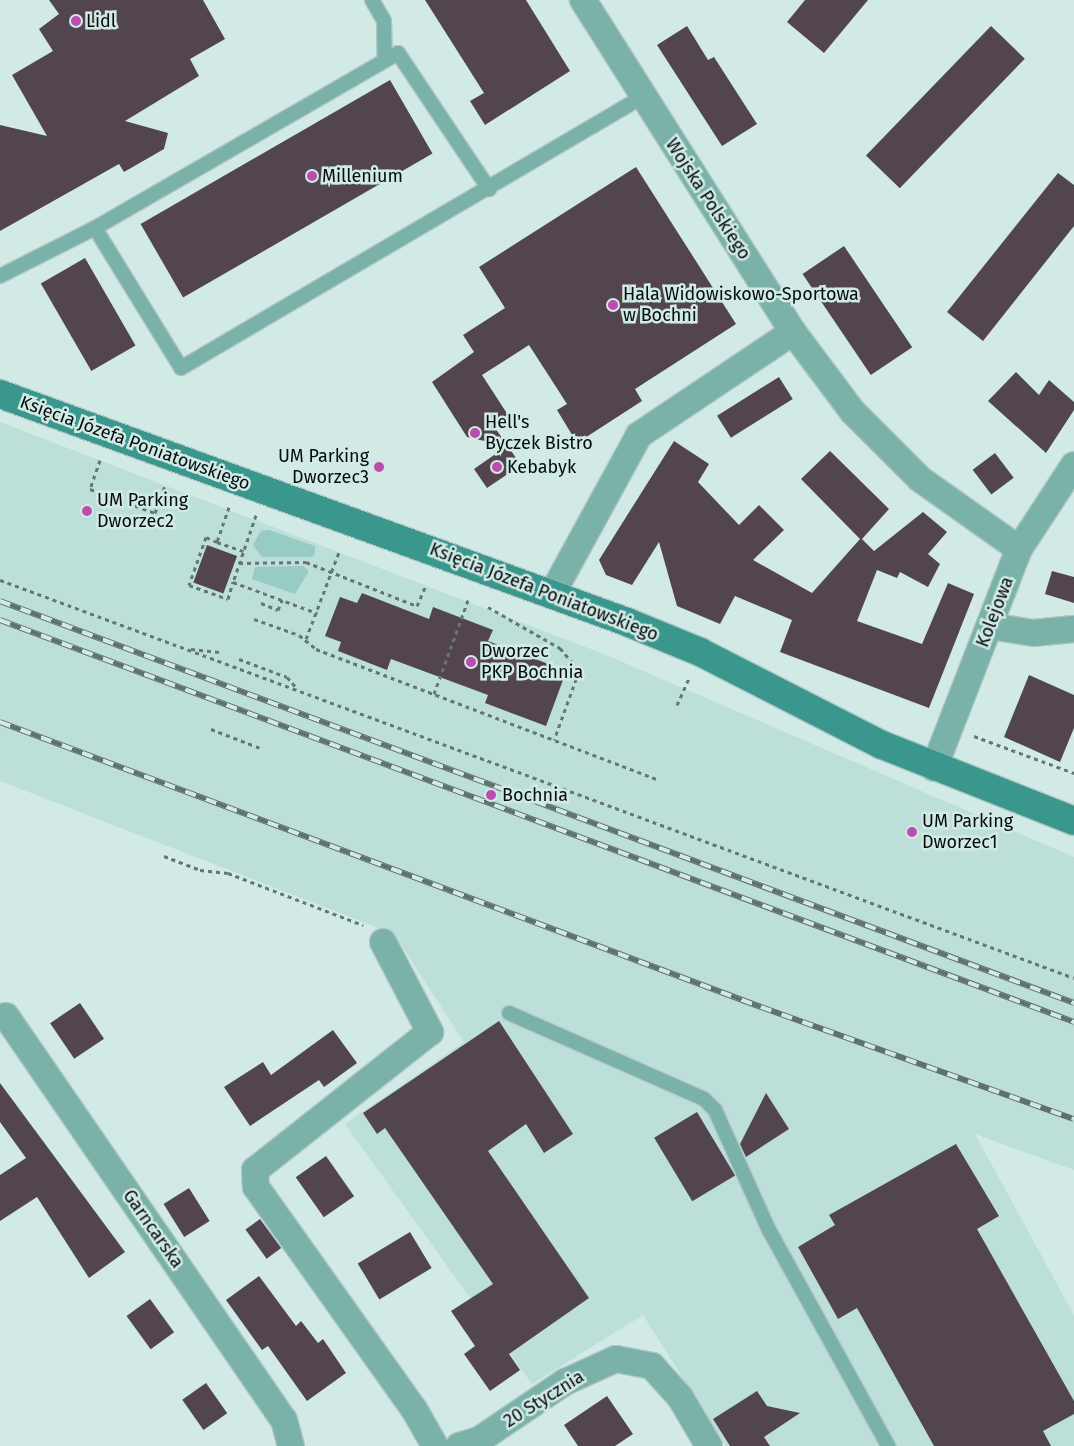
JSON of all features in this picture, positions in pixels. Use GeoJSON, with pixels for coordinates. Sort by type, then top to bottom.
{"type":"FeatureCollection","features":[{"type":"Feature","properties":{"kind":"main road","name":"Księcia Józefa Poniatowskiego"},"geometry":{"type":"LineString","coordinates":[[0,394],[552,594],[700,652],[934,768],[1074,821]]}},
{"type":"Feature","properties":{"kind":"street","name":"Wojska Polskiego"},"geometry":{"type":"LineString","coordinates":[[583,0],[642,97],[793,332],[852,411],[920,479],[1019,549]]}},
{"type":"Feature","properties":{"kind":"street"},"geometry":{"type":"LineString","coordinates":[[552,594],[639,436],[793,332]]}},
{"type":"Feature","properties":{"kind":"street","name":"Kolejowa"},"geometry":{"type":"LineString","coordinates":[[934,768],[1019,549],[1074,466]]}},
{"type":"Feature","properties":{"kind":"street"},"geometry":{"type":"LineString","coordinates":[[990,626],[1033,633],[1074,629]]}},
{"type":"Feature","properties":{"kind":"street"},"geometry":{"type":"LineString","coordinates":[[383,942],[430,1032],[255,1170],[256,1188],[414,1409],[435,1446]]}},
{"type":"Feature","properties":{"kind":"street","name":"Garncarska"},"geometry":{"type":"LineString","coordinates":[[6,1016],[284,1420],[291,1446]]}},
{"type":"Feature","properties":{"kind":"street","name":"20 Stycznia"},"geometry":{"type":"LineString","coordinates":[[459,1446],[479,1440],[565,1382],[616,1359],[652,1366],[680,1397],[709,1446]]}},
{"type":"Feature","properties":{"kind":"lane"},"geometry":{"type":"LineString","coordinates":[[372,0],[384,21],[386,60]]}},
{"type":"Feature","properties":{"kind":"lane"},"geometry":{"type":"LineString","coordinates":[[0,276],[95,228],[398,52],[489,189]]}},
{"type":"Feature","properties":{"kind":"lane"},"geometry":{"type":"LineString","coordinates":[[95,228],[182,368],[489,189],[642,97]]}},
{"type":"Feature","properties":{"kind":"lane"},"geometry":{"type":"LineString","coordinates":[[509,1013],[704,1100],[715,1110],[769,1230],[888,1446]]}},
{"type":"Feature","properties":{"kind":"path"},"geometry":{"type":"LineString","coordinates":[[104,450],[90,489],[155,513],[169,474]]}},
{"type":"Feature","properties":{"kind":"path"},"geometry":{"type":"LineString","coordinates":[[217,542],[232,497]]}},
{"type":"Feature","properties":{"kind":"path"},"geometry":{"type":"LineString","coordinates":[[243,550],[206,538],[189,585],[228,598],[259,507]]}},
{"type":"Feature","properties":{"kind":"path"},"geometry":{"type":"LineString","coordinates":[[306,639],[338,552]]}},
{"type":"Feature","properties":{"kind":"path"},"geometry":{"type":"LineString","coordinates":[[239,563],[306,562],[417,606],[426,585]]}},
{"type":"Feature","properties":{"kind":"path"},"geometry":{"type":"LineString","coordinates":[[0,580],[190,649],[284,688],[297,688],[1074,978]]}},
{"type":"Feature","properties":{"kind":"path"},"geometry":{"type":"LineString","coordinates":[[233,582],[317,612]]}},
{"type":"Feature","properties":{"kind":"path"},"geometry":{"type":"LineString","coordinates":[[261,603],[278,610],[282,600]]}},
{"type":"Feature","properties":{"kind":"path"},"geometry":{"type":"LineString","coordinates":[[434,694],[468,600]]}},
{"type":"Feature","properties":{"kind":"path"},"geometry":{"type":"LineString","coordinates":[[488,607],[560,648],[579,671],[554,740]]}},
{"type":"Feature","properties":{"kind":"path"},"geometry":{"type":"LineString","coordinates":[[254,619],[306,639],[316,649],[656,779]]}},
{"type":"Feature","properties":{"kind":"path"},"geometry":{"type":"LineString","coordinates":[[190,649],[222,652]]}},
{"type":"Feature","properties":{"kind":"path"},"geometry":{"type":"LineString","coordinates":[[239,659],[287,677],[297,688]]}},
{"type":"Feature","properties":{"kind":"path"},"geometry":{"type":"LineString","coordinates":[[211,729],[260,748]]}},
{"type":"Feature","properties":{"kind":"path"},"geometry":{"type":"LineString","coordinates":[[966,733],[1074,773]]}},
{"type":"Feature","properties":{"kind":"path"},"geometry":{"type":"LineString","coordinates":[[164,856],[200,870],[228,873],[361,924],[383,942]]}},
{"type":"Feature","properties":{"kind":"shaded area"},"geometry":{"type":"Polygon","coordinates":[[[0,422],[609,656],[1074,857],[1074,1170],[975,1134],[1074,1315],[1074,1446],[726,1446],[643,1315],[532,1384],[345,1124],[464,1042],[394,934],[0,781],[0,422]]]}},
{"type":"Feature","properties":{"kind":"green space"},"geometry":{"type":"Polygon","coordinates":[[[269,530],[315,546],[315,553],[312,557],[262,557],[253,545],[261,531],[269,530]]]}},
{"type":"Feature","properties":{"kind":"green space"},"geometry":{"type":"Polygon","coordinates":[[[303,566],[309,571],[295,594],[252,579],[255,567],[303,566]]]}},
{"type":"Feature","properties":{"kind":"building"},"geometry":{"type":"Polygon","coordinates":[[[49,0],[203,0],[225,39],[190,59],[199,76],[125,121],[168,133],[164,149],[124,172],[119,164],[0,231],[0,125],[47,136],[12,75],[53,51],[39,29],[59,14],[49,0]]]}},
{"type":"Feature","properties":{"kind":"building"},"geometry":{"type":"Polygon","coordinates":[[[425,0],[526,0],[570,71],[485,125],[470,101],[484,93],[425,0]]]}},
{"type":"Feature","properties":{"kind":"building"},"geometry":{"type":"Polygon","coordinates":[[[805,0],[868,0],[824,53],[787,22],[805,0]]]}},
{"type":"Feature","properties":{"kind":"building"},"geometry":{"type":"Polygon","coordinates":[[[687,26],[708,60],[714,57],[757,124],[722,146],[657,45],[687,26]]]}},
{"type":"Feature","properties":{"kind":"building"},"geometry":{"type":"Polygon","coordinates":[[[991,26],[1025,59],[900,188],[866,155],[991,26]]]}},
{"type":"Feature","properties":{"kind":"building","name":"Millenium"},"geometry":{"type":"Polygon","coordinates":[[[390,80],[432,154],[183,298],[141,224],[390,80]]]}},
{"type":"Feature","properties":{"kind":"building","name":"Hala Widowiskowo-Sportowa w Bochni"},"geometry":{"type":"Polygon","coordinates":[[[636,167],[736,324],[635,389],[642,401],[577,443],[557,410],[567,404],[529,345],[482,375],[508,415],[493,425],[521,465],[487,488],[474,469],[507,446],[467,437],[432,382],[474,352],[463,335],[505,308],[479,267],[636,167]]]}},
{"type":"Feature","properties":{"kind":"building"},"geometry":{"type":"Polygon","coordinates":[[[1058,173],[1074,185],[1074,226],[983,341],[947,312],[1058,173]]]}},
{"type":"Feature","properties":{"kind":"building"},"geometry":{"type":"Polygon","coordinates":[[[844,246],[912,347],[871,375],[803,274],[844,246]]]}},
{"type":"Feature","properties":{"kind":"building"},"geometry":{"type":"Polygon","coordinates":[[[85,258],[136,345],[91,371],[41,284],[85,258]]]}},
{"type":"Feature","properties":{"kind":"building"},"geometry":{"type":"Polygon","coordinates":[[[1016,372],[1039,395],[1049,380],[1074,402],[1074,410],[1046,453],[988,401],[1016,372]]]}},
{"type":"Feature","properties":{"kind":"building"},"geometry":{"type":"Polygon","coordinates":[[[779,377],[793,399],[731,438],[717,416],[779,377]]]}},
{"type":"Feature","properties":{"kind":"building"},"geometry":{"type":"Polygon","coordinates":[[[674,441],[709,464],[698,482],[739,525],[759,505],[784,530],[753,560],[812,593],[860,539],[801,479],[830,451],[889,509],[862,539],[874,551],[923,512],[947,532],[928,554],[940,564],[928,587],[900,572],[897,578],[877,570],[857,621],[922,644],[948,583],[974,594],[929,708],[780,652],[792,620],[735,596],[720,624],[677,606],[659,542],[632,585],[606,575],[599,560],[674,441]]]}},
{"type":"Feature","properties":{"kind":"building"},"geometry":{"type":"Polygon","coordinates":[[[995,453],[1014,478],[991,495],[973,470],[995,453]]]}},
{"type":"Feature","properties":{"kind":"building"},"geometry":{"type":"Polygon","coordinates":[[[207,545],[237,556],[223,594],[193,583],[207,545]]]}},
{"type":"Feature","properties":{"kind":"building"},"geometry":{"type":"Polygon","coordinates":[[[1052,571],[1074,577],[1074,603],[1045,594],[1052,571]]]}},
{"type":"Feature","properties":{"kind":"building","name":"Dworzec PKP Bochnia"},"geometry":{"type":"Polygon","coordinates":[[[362,593],[429,619],[433,607],[493,630],[488,641],[551,665],[547,675],[563,680],[546,726],[485,703],[488,695],[391,659],[387,670],[338,651],[341,642],[325,636],[340,597],[357,603],[362,593]]]}},
{"type":"Feature","properties":{"kind":"building"},"geometry":{"type":"Polygon","coordinates":[[[1029,675],[1074,695],[1074,728],[1060,762],[1004,737],[1029,675]]]}},
{"type":"Feature","properties":{"kind":"building"},"geometry":{"type":"Polygon","coordinates":[[[80,1003],[104,1039],[74,1059],[50,1023],[80,1003]]]}},
{"type":"Feature","properties":{"kind":"building"},"geometry":{"type":"Polygon","coordinates":[[[499,1021],[573,1134],[544,1153],[526,1124],[488,1151],[589,1298],[509,1354],[520,1370],[490,1391],[464,1354],[475,1346],[451,1311],[493,1284],[385,1128],[377,1134],[363,1113],[499,1021]]]}},
{"type":"Feature","properties":{"kind":"building"},"geometry":{"type":"Polygon","coordinates":[[[333,1030],[357,1063],[324,1087],[319,1080],[250,1126],[224,1087],[263,1062],[271,1075],[333,1030]]]}},
{"type":"Feature","properties":{"kind":"building"},"geometry":{"type":"Polygon","coordinates":[[[0,1083],[125,1252],[89,1278],[37,1197],[0,1221],[0,1175],[26,1158],[0,1122],[0,1083]]]}},
{"type":"Feature","properties":{"kind":"building"},"geometry":{"type":"Polygon","coordinates":[[[766,1093],[789,1129],[746,1157],[740,1144],[766,1093]]]}},
{"type":"Feature","properties":{"kind":"building"},"geometry":{"type":"Polygon","coordinates":[[[697,1112],[735,1175],[692,1201],[654,1138],[697,1112]]]}},
{"type":"Feature","properties":{"kind":"building"},"geometry":{"type":"Polygon","coordinates":[[[956,1144],[999,1216],[977,1229],[1074,1401],[1074,1414],[1043,1431],[1051,1446],[934,1446],[857,1308],[838,1319],[798,1247],[835,1225],[829,1215],[956,1144]]]}},
{"type":"Feature","properties":{"kind":"building"},"geometry":{"type":"Polygon","coordinates":[[[326,1156],[354,1196],[324,1217],[296,1177],[326,1156]]]}},
{"type":"Feature","properties":{"kind":"building"},"geometry":{"type":"Polygon","coordinates":[[[189,1188],[210,1221],[184,1237],[164,1204],[189,1188]]]}},
{"type":"Feature","properties":{"kind":"building"},"geometry":{"type":"Polygon","coordinates":[[[260,1219],[281,1248],[267,1259],[245,1230],[260,1219]]]}},
{"type":"Feature","properties":{"kind":"building"},"geometry":{"type":"Polygon","coordinates":[[[410,1232],[432,1268],[379,1299],[358,1263],[410,1232]]]}},
{"type":"Feature","properties":{"kind":"building"},"geometry":{"type":"Polygon","coordinates":[[[259,1276],[296,1326],[301,1321],[318,1343],[323,1339],[346,1373],[307,1401],[268,1346],[262,1350],[226,1300],[259,1276]]]}},
{"type":"Feature","properties":{"kind":"building"},"geometry":{"type":"Polygon","coordinates":[[[150,1299],[174,1332],[151,1349],[127,1316],[150,1299]]]}},
{"type":"Feature","properties":{"kind":"building"},"geometry":{"type":"Polygon","coordinates":[[[206,1383],[227,1413],[203,1430],[182,1400],[206,1383]]]}},
{"type":"Feature","properties":{"kind":"building"},"geometry":{"type":"Polygon","coordinates":[[[757,1391],[767,1406],[800,1413],[764,1437],[770,1446],[730,1446],[713,1419],[757,1391]]]}},
{"type":"Feature","properties":{"kind":"building"},"geometry":{"type":"Polygon","coordinates":[[[607,1396],[633,1434],[615,1446],[578,1446],[564,1425],[607,1396]]]}},
{"type":"Feature","properties":{"kind":"railway"},"geometry":{"type":"LineString","coordinates":[[0,601],[1074,1003]]}},
{"type":"Feature","properties":{"kind":"railway"},"geometry":{"type":"LineString","coordinates":[[0,620],[1074,1022]]}},
{"type":"Feature","properties":{"kind":"railway"},"geometry":{"type":"LineString","coordinates":[[0,722],[761,1007],[1074,1119]]}},
{"type":"Feature","properties":{"kind":"place","name":"Lidl"},"geometry":{"type":"Point","coordinates":[76,21]}},
{"type":"Feature","properties":{"kind":"place","name":"Millenium"},"geometry":{"type":"Point","coordinates":[312,176]}},
{"type":"Feature","properties":{"kind":"place","name":"Hala Widowiskowo-Sportowa w Bochni"},"geometry":{"type":"Point","coordinates":[613,305]}},
{"type":"Feature","properties":{"kind":"place","name":"Hell's Byczek Bistro"},"geometry":{"type":"Point","coordinates":[475,433]}},
{"type":"Feature","properties":{"kind":"place","name":"UM Parking Dworzec3"},"geometry":{"type":"Point","coordinates":[379,467]}},
{"type":"Feature","properties":{"kind":"place","name":"Kebabyk"},"geometry":{"type":"Point","coordinates":[497,467]}},
{"type":"Feature","properties":{"kind":"place","name":"UM Parking Dworzec2"},"geometry":{"type":"Point","coordinates":[87,511]}},
{"type":"Feature","properties":{"kind":"place","name":"Dworzec PKP Bochnia"},"geometry":{"type":"Point","coordinates":[471,662]}},
{"type":"Feature","properties":{"kind":"place","name":"Bochnia"},"geometry":{"type":"Point","coordinates":[491,795]}},
{"type":"Feature","properties":{"kind":"place","name":"UM Parking Dworzec1"},"geometry":{"type":"Point","coordinates":[912,832]}}]}
